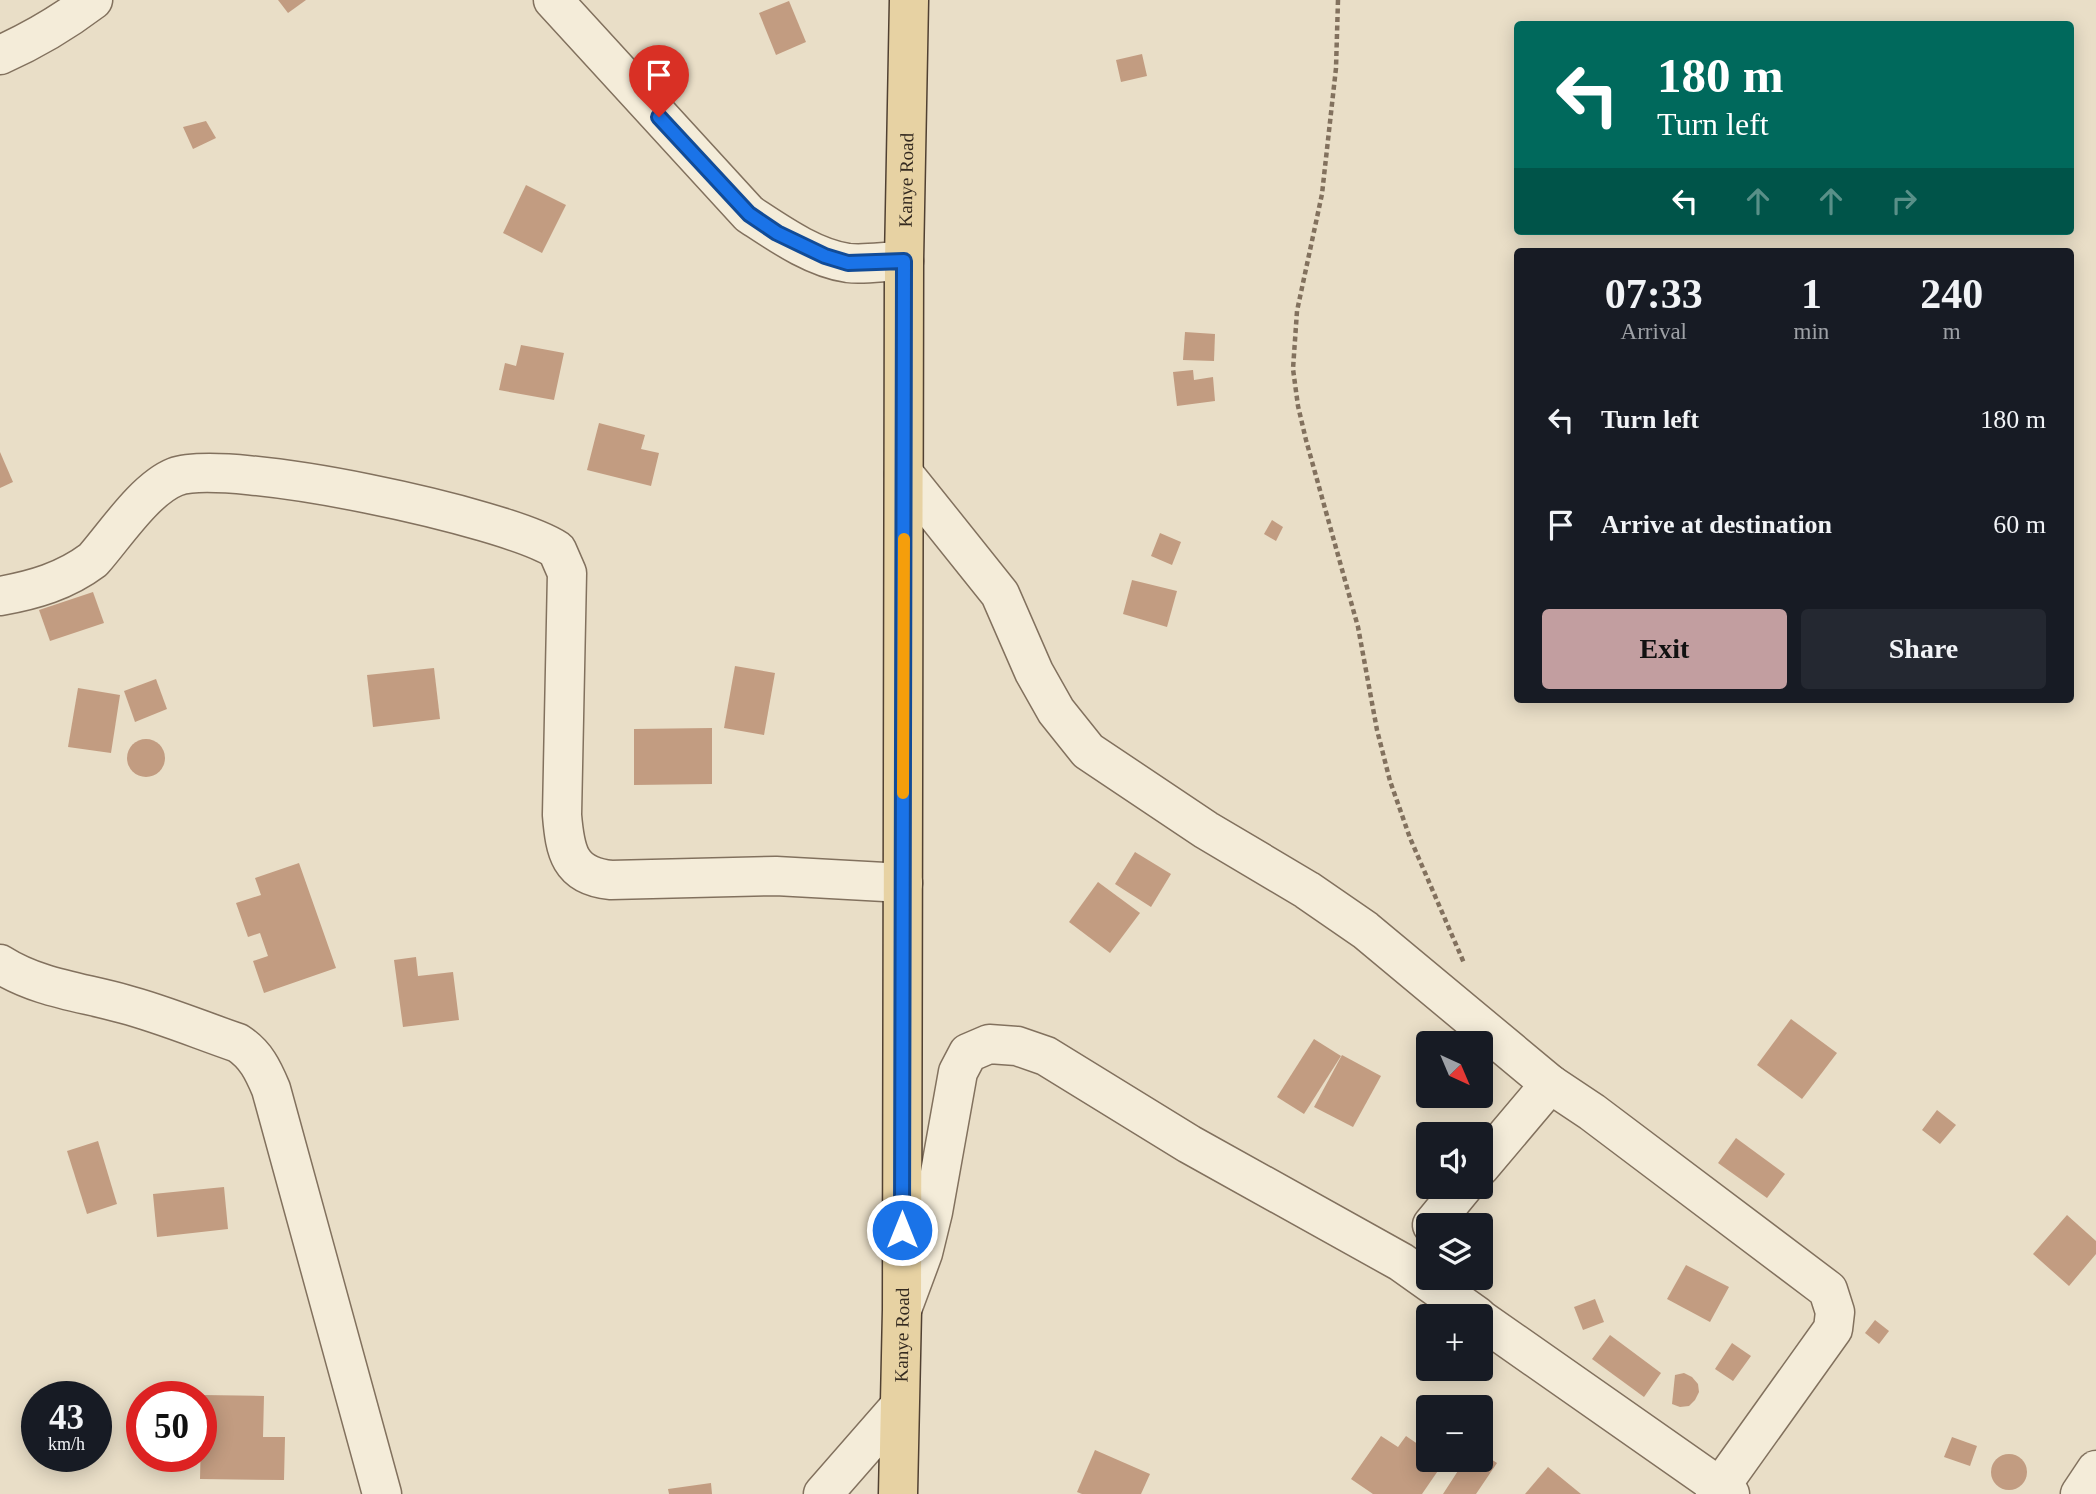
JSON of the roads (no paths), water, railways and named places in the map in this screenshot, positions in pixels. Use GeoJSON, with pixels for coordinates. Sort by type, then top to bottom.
{"type":"FeatureCollection","features":[{"type":"Feature","properties":{"kind":"main road","name":"Kanye Road"},"geometry":{"type":"LineString","coordinates":[[898,1494],[902,1310],[904,261],[909,0]]}},
{"type":"Feature","properties":{"kind":"street"},"geometry":{"type":"LineString","coordinates":[[0,54],[68,19],[93,0]]}},
{"type":"Feature","properties":{"kind":"street"},"geometry":{"type":"LineString","coordinates":[[553,0],[749,214],[777,233],[825,256],[848,263],[904,261]]}},
{"type":"Feature","properties":{"kind":"street"},"geometry":{"type":"LineString","coordinates":[[0,596],[41,587],[83,568],[153,492],[174,478],[193,473],[247,474],[392,499],[520,534],[557,550],[567,573],[562,815],[567,852],[575,865],[596,878],[611,880],[776,876],[903,883]]}},
{"type":"Feature","properties":{"kind":"street"},"geometry":{"type":"LineString","coordinates":[[904,474],[1000,594],[1034,672],[1056,711],[1088,751],[1366,930],[1550,1084],[1592,1112],[1828,1290],[1835,1312],[1833,1329],[1722,1492],[1493,1327]]}},
{"type":"Feature","properties":{"kind":"street"},"geometry":{"type":"LineString","coordinates":[[0,964],[18,975],[66,992],[124,1004],[238,1043],[250,1051],[262,1067],[271,1089],[382,1494]]}},
{"type":"Feature","properties":{"kind":"street"},"geometry":{"type":"LineString","coordinates":[[902,1310],[923,1254],[933,1212],[958,1072],[968,1053],[989,1044],[1017,1046],[1046,1056],[1189,1144],[1401,1262],[1461,1304]]}},
{"type":"Feature","properties":{"kind":"street"},"geometry":{"type":"LineString","coordinates":[[1493,1152],[1550,1084]]}},
{"type":"Feature","properties":{"kind":"street"},"geometry":{"type":"LineString","coordinates":[[1442,1213],[1453,1199]]}},
{"type":"Feature","properties":{"kind":"street"},"geometry":{"type":"LineString","coordinates":[[1401,1262],[1416,1244]]}},
{"type":"Feature","properties":{"kind":"street"},"geometry":{"type":"LineString","coordinates":[[823,1494],[899,1407]]}},
{"type":"Feature","properties":{"kind":"street"},"geometry":{"type":"LineString","coordinates":[[2080,1494],[2096,1469]]}}]}
